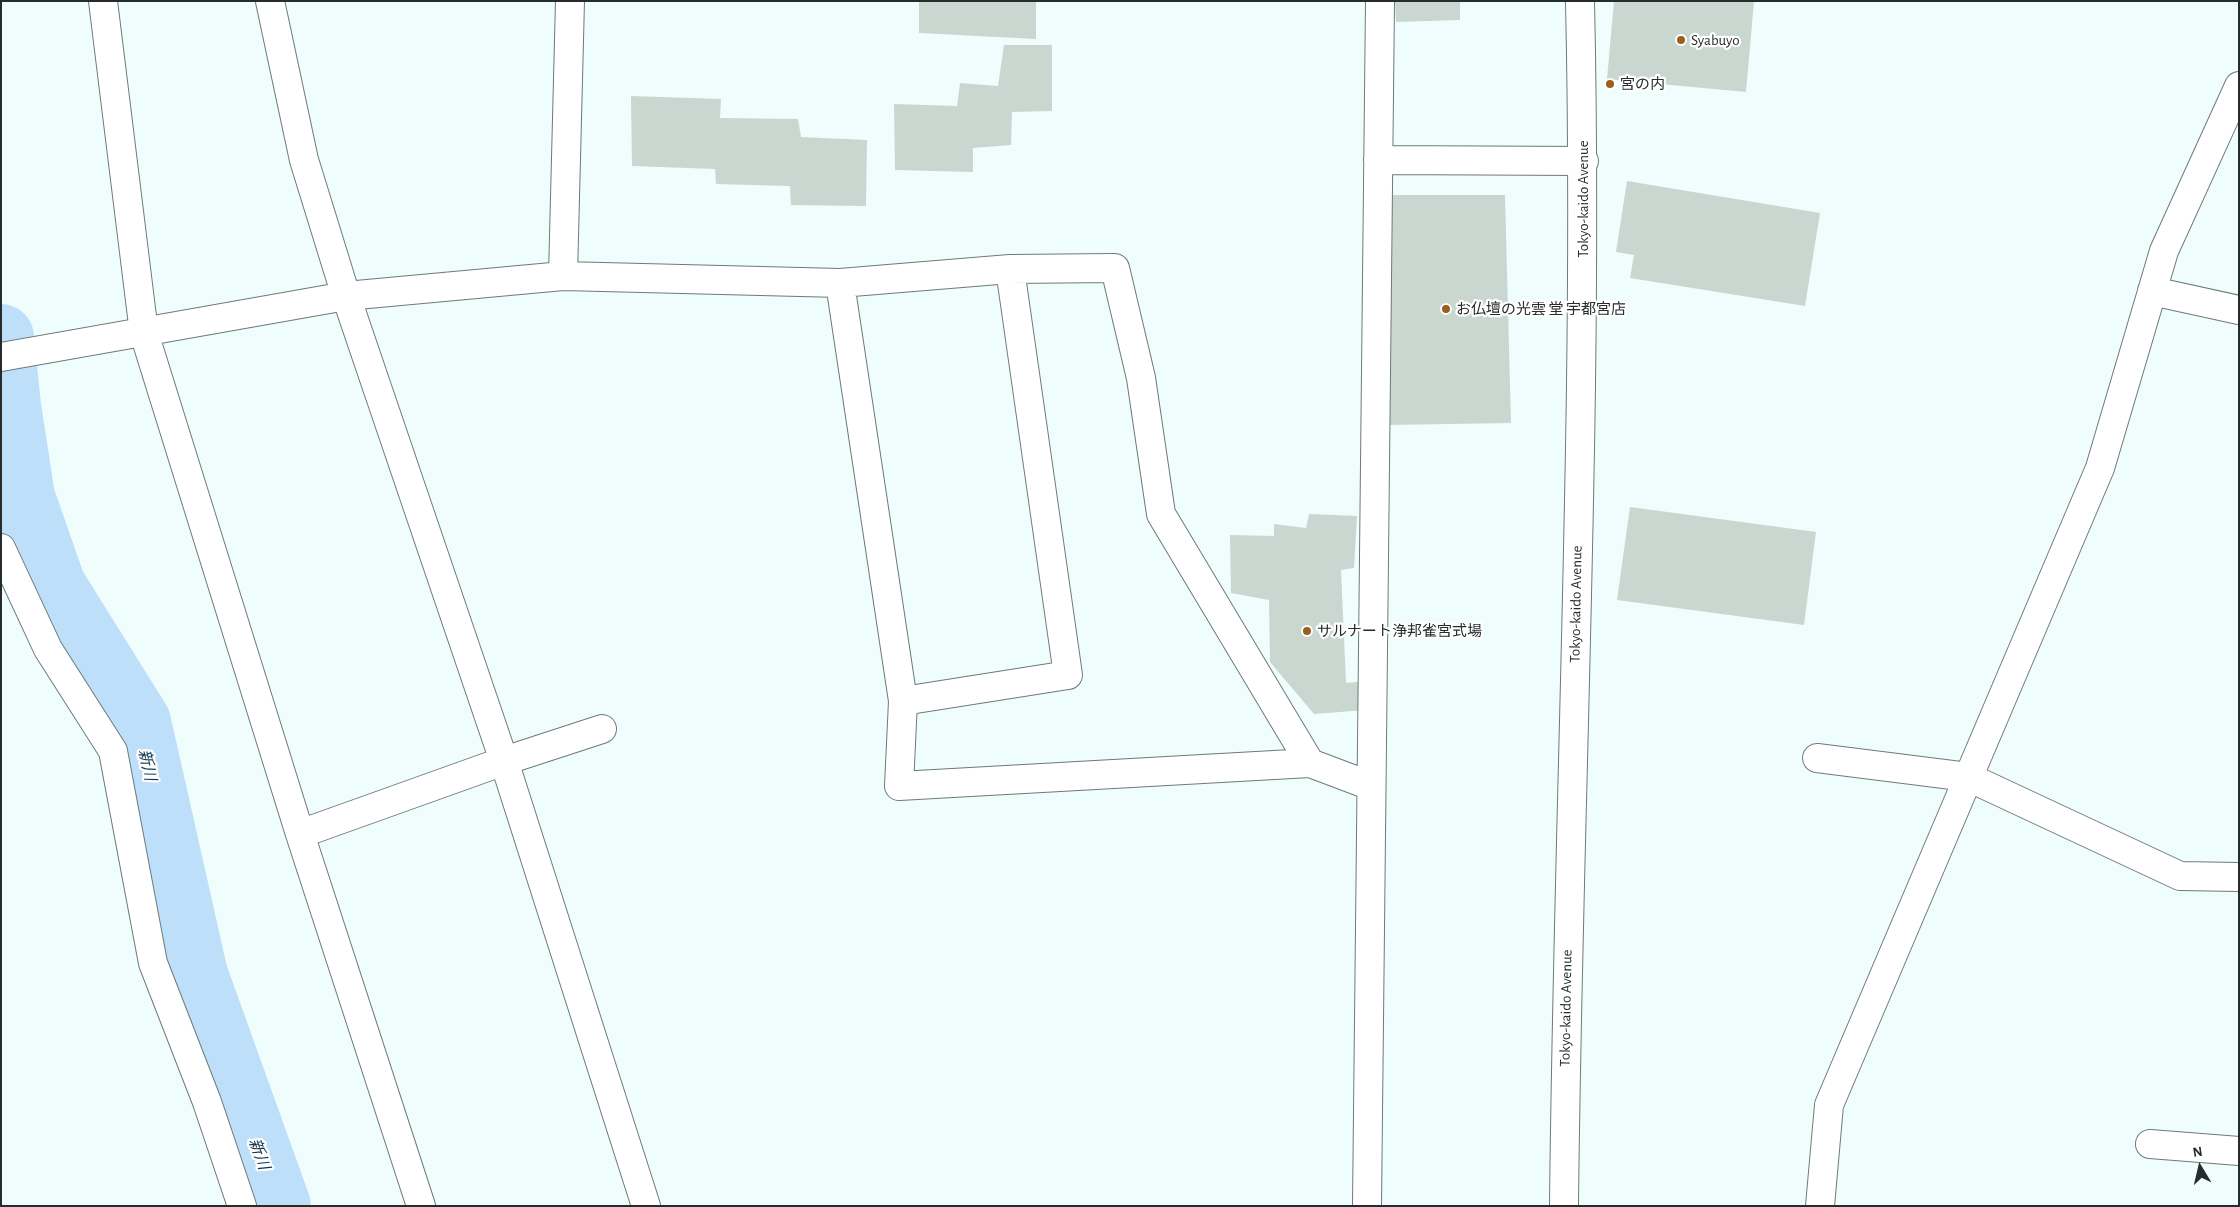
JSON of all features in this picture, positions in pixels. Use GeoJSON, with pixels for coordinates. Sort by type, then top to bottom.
{"type":"FeatureCollection","features":[{"type":"Feature","properties":{"kind":"main road"},"geometry":{"type":"LineString","coordinates":[[104,1],[144,332],[300,834],[421,1206]]}},
{"type":"Feature","properties":{"kind":"main road"},"geometry":{"type":"LineString","coordinates":[[270,1],[304,160],[346,296],[504,761],[646,1206]]}},
{"type":"Feature","properties":{"kind":"main road"},"geometry":{"type":"LineString","coordinates":[[564,276],[570,1]]}},
{"type":"Feature","properties":{"kind":"main road"},"geometry":{"type":"LineString","coordinates":[[1367,1206],[1380,1]]}},
{"type":"Feature","properties":{"kind":"main road","name":"Tokyo-kaido Avenue"},"geometry":{"type":"LineString","coordinates":[[1564,1206],[1566,978],[1582,380],[1584,161],[1580,1]]}},
{"type":"Feature","properties":{"kind":"main road"},"geometry":{"type":"LineString","coordinates":[[1820,1206],[1829,1104],[2100,468],[2164,251],[2239,86]]}},
{"type":"Feature","properties":{"kind":"main road"},"geometry":{"type":"LineString","coordinates":[[1378,160],[1584,161]]}},
{"type":"Feature","properties":{"kind":"main road"},"geometry":{"type":"LineString","coordinates":[[10,356],[346,296],[564,276],[840,283],[1010,269],[1114,268],[1141,378],[1161,514],[1310,763]]}},
{"type":"Feature","properties":{"kind":"main road"},"geometry":{"type":"LineString","coordinates":[[903,701],[1068,675],[1010,269]]}},
{"type":"Feature","properties":{"kind":"main road"},"geometry":{"type":"LineString","coordinates":[[840,283],[903,701],[899,786],[1310,763],[1371,786]]}},
{"type":"Feature","properties":{"kind":"main road"},"geometry":{"type":"LineString","coordinates":[[2152,291],[2239,310]]}},
{"type":"Feature","properties":{"kind":"main road"},"geometry":{"type":"LineString","coordinates":[[1,548],[48,649],[113,751],[153,963],[207,1102],[242,1206]]}},
{"type":"Feature","properties":{"kind":"main road"},"geometry":{"type":"LineString","coordinates":[[300,834],[504,761],[602,729]]}},
{"type":"Feature","properties":{"kind":"main road"},"geometry":{"type":"LineString","coordinates":[[1817,758],[1968,777],[2180,876],[2239,877]]}},
{"type":"Feature","properties":{"kind":"main road"},"geometry":{"type":"LineString","coordinates":[[2150,1144],[2239,1151]]}},
{"type":"Feature","properties":{"kind":"building"},"geometry":{"type":"Polygon","coordinates":[[[919,1],[1036,1],[1036,39],[919,33],[919,1]]]}},
{"type":"Feature","properties":{"kind":"building"},"geometry":{"type":"Polygon","coordinates":[[[1395,1],[1460,1],[1460,20],[1396,22],[1395,1]]]}},
{"type":"Feature","properties":{"kind":"building","name":"Syabuyo"},"geometry":{"type":"Polygon","coordinates":[[[1614,1],[1754,1],[1746,92],[1607,79],[1614,1]]]}},
{"type":"Feature","properties":{"kind":"building"},"geometry":{"type":"Polygon","coordinates":[[[1004,45],[1052,45],[1052,111],[1012,112],[1011,145],[973,148],[973,172],[895,170],[894,104],[957,106],[960,83],[998,86],[1004,45]]]}},
{"type":"Feature","properties":{"kind":"building"},"geometry":{"type":"Polygon","coordinates":[[[631,96],[721,99],[720,118],[798,119],[801,137],[867,140],[866,206],[791,205],[790,186],[716,184],[715,169],[632,166],[631,96]]]}},
{"type":"Feature","properties":{"kind":"building"},"geometry":{"type":"Polygon","coordinates":[[[1627,181],[1820,213],[1805,306],[1630,278],[1634,255],[1616,252],[1627,181]]]}},
{"type":"Feature","properties":{"kind":"building","name":"お仏壇の光雲 堂 宇都宮店"},"geometry":{"type":"Polygon","coordinates":[[[1385,195],[1505,195],[1511,423],[1385,425],[1385,195]]]}},
{"type":"Feature","properties":{"kind":"building"},"geometry":{"type":"Polygon","coordinates":[[[1630,507],[1816,532],[1804,625],[1617,600],[1630,507]]]}},
{"type":"Feature","properties":{"kind":"building","name":"サルナート浄邦雀宮式場"},"geometry":{"type":"Polygon","coordinates":[[[1309,514],[1357,516],[1354,568],[1341,570],[1346,683],[1367,681],[1366,710],[1314,714],[1270,662],[1269,600],[1231,593],[1230,535],[1274,536],[1274,524],[1306,528],[1309,514]]]}},
{"type":"Feature","properties":{"kind":"waterway","name":"新川"},"geometry":{"type":"LineString","coordinates":[[1,337],[8,406],[22,497],[53,586],[138,722],[195,975],[278,1206]]}},
{"type":"Feature","properties":{"kind":"place","name":"Syabuyo"},"geometry":{"type":"Point","coordinates":[1681,40]}},
{"type":"Feature","properties":{"kind":"place","name":"宮の内"},"geometry":{"type":"Point","coordinates":[1610,84]}},
{"type":"Feature","properties":{"kind":"place","name":"お仏壇の光雲 堂 宇都宮店"},"geometry":{"type":"Point","coordinates":[1446,309]}},
{"type":"Feature","properties":{"kind":"place","name":"サルナート浄邦雀宮式場"},"geometry":{"type":"Point","coordinates":[1307,631]}}]}
